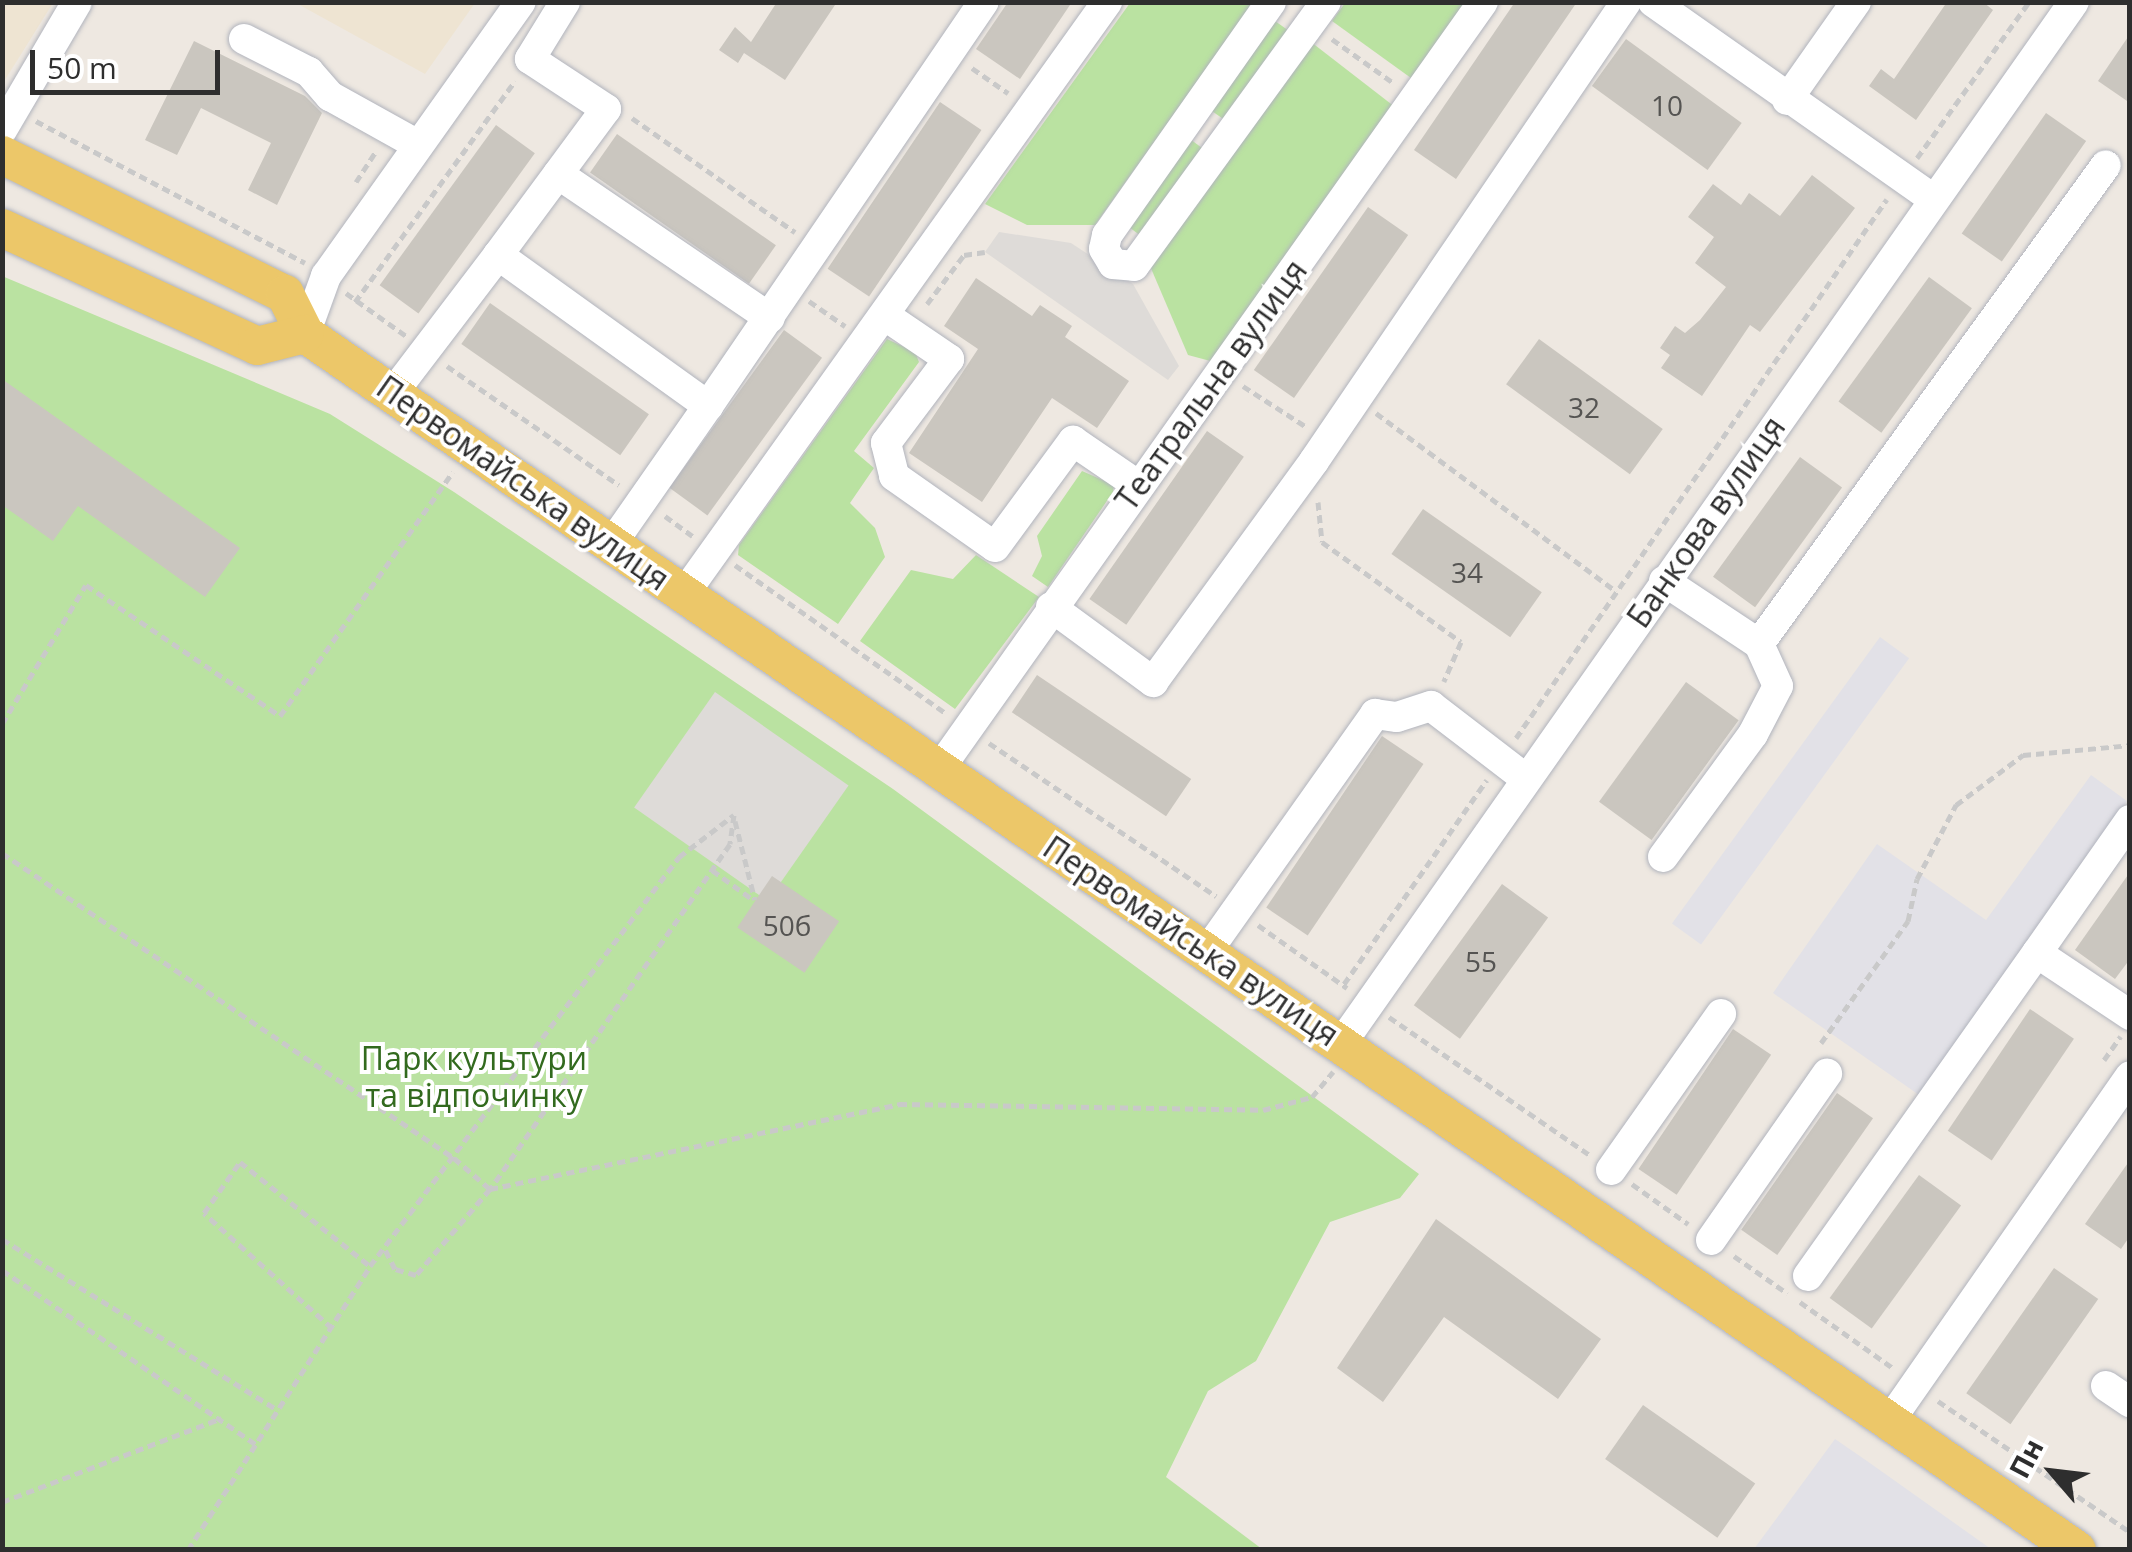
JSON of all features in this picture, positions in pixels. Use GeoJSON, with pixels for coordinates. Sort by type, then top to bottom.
{"type":"FeatureCollection","features":[{"type":"Feature","properties":{"kind":"main road","name":"Первомайська вулиця"},"geometry":{"type":"LineString","coordinates":[[2,155],[285,294],[305,334],[2077,1550]]}},
{"type":"Feature","properties":{"kind":"main road"},"geometry":{"type":"LineString","coordinates":[[2,228],[257,346],[305,334]]}},
{"type":"Feature","properties":{"kind":"street"},"geometry":{"type":"LineString","coordinates":[[2,130],[77,2]]}},
{"type":"Feature","properties":{"kind":"street"},"geometry":{"type":"LineString","coordinates":[[305,334],[326,276],[521,2]]}},
{"type":"Feature","properties":{"kind":"street"},"geometry":{"type":"LineString","coordinates":[[394,393],[606,109],[530,60],[564,2]]}},
{"type":"Feature","properties":{"kind":"street"},"geometry":{"type":"LineString","coordinates":[[613,542],[984,2]]}},
{"type":"Feature","properties":{"kind":"street"},"geometry":{"type":"LineString","coordinates":[[684,594],[877,330],[1107,2]]}},
{"type":"Feature","properties":{"kind":"street"},"geometry":{"type":"LineString","coordinates":[[1271,2],[1108,234],[1104,249],[1113,264],[1134,266],[1318,13]]}},
{"type":"Feature","properties":{"kind":"street","name":"Театральна вулиця"},"geometry":{"type":"LineString","coordinates":[[940,768],[1482,2]]}},
{"type":"Feature","properties":{"kind":"street"},"geometry":{"type":"LineString","coordinates":[[1051,607],[1153,682],[1314,461],[1626,2]]}},
{"type":"Feature","properties":{"kind":"street"},"geometry":{"type":"LineString","coordinates":[[1652,2],[1933,199]]}},
{"type":"Feature","properties":{"kind":"street"},"geometry":{"type":"LineString","coordinates":[[1787,100],[1856,2]]}},
{"type":"Feature","properties":{"kind":"street","name":"Банкова вулиця"},"geometry":{"type":"LineString","coordinates":[[1346,1047],[1513,769],[1643,611],[2074,2]]}},
{"type":"Feature","properties":{"kind":"street"},"geometry":{"type":"LineString","coordinates":[[244,39],[309,72],[330,96],[418,145]]}},
{"type":"Feature","properties":{"kind":"street"},"geometry":{"type":"LineString","coordinates":[[1759,644],[2106,165]]}},
{"type":"Feature","properties":{"kind":"street"},"geometry":{"type":"LineString","coordinates":[[558,174],[770,318]]}},
{"type":"Feature","properties":{"kind":"street"},"geometry":{"type":"LineString","coordinates":[[498,255],[708,406]]}},
{"type":"Feature","properties":{"kind":"street"},"geometry":{"type":"LineString","coordinates":[[877,330],[949,358],[886,442],[894,476],[995,548],[1072,440],[1139,486]]}},
{"type":"Feature","properties":{"kind":"street"},"geometry":{"type":"LineString","coordinates":[[1664,580],[1759,644],[1778,686],[1768,710],[1664,857]]}},
{"type":"Feature","properties":{"kind":"street"},"geometry":{"type":"LineString","coordinates":[[1206,953],[1375,714],[1397,718],[1431,706],[1513,769]]}},
{"type":"Feature","properties":{"kind":"street"},"geometry":{"type":"LineString","coordinates":[[1808,1276],[2130,820]]}},
{"type":"Feature","properties":{"kind":"street"},"geometry":{"type":"LineString","coordinates":[[2037,953],[2130,1014]]}},
{"type":"Feature","properties":{"kind":"street"},"geometry":{"type":"LineString","coordinates":[[1611,1170],[1721,1014]]}},
{"type":"Feature","properties":{"kind":"street"},"geometry":{"type":"LineString","coordinates":[[1711,1240],[1827,1074]]}},
{"type":"Feature","properties":{"kind":"street"},"geometry":{"type":"LineString","coordinates":[[1891,1419],[2130,1076]]}},
{"type":"Feature","properties":{"kind":"path"},"geometry":{"type":"LineString","coordinates":[[1343,985],[1513,769],[1617,592],[2029,2]]}},
{"type":"Feature","properties":{"kind":"path"},"geometry":{"type":"LineString","coordinates":[[1318,13],[1414,98]]}},
{"type":"Feature","properties":{"kind":"path"},"geometry":{"type":"LineString","coordinates":[[949,53],[1032,108]]}},
{"type":"Feature","properties":{"kind":"path"},"geometry":{"type":"LineString","coordinates":[[356,302],[530,60]]}},
{"type":"Feature","properties":{"kind":"path"},"geometry":{"type":"LineString","coordinates":[[606,109],[630,117],[818,248]]}},
{"type":"Feature","properties":{"kind":"path"},"geometry":{"type":"LineString","coordinates":[[790,287],[877,330]]}},
{"type":"Feature","properties":{"kind":"path"},"geometry":{"type":"LineString","coordinates":[[1222,372],[1314,432],[1322,542],[1461,642],[1431,706]]}},
{"type":"Feature","properties":{"kind":"path"},"geometry":{"type":"LineString","coordinates":[[1354,397],[1643,611]]}},
{"type":"Feature","properties":{"kind":"path"},"geometry":{"type":"LineString","coordinates":[[2,724],[86,586],[280,716],[472,445]]}},
{"type":"Feature","properties":{"kind":"path"},"geometry":{"type":"LineString","coordinates":[[1821,1042],[1908,921],[1917,879],[1956,805],[2022,755],[2130,744]]}},
{"type":"Feature","properties":{"kind":"path"},"geometry":{"type":"LineString","coordinates":[[712,870],[755,900],[734,817]]}},
{"type":"Feature","properties":{"kind":"path"},"geometry":{"type":"LineString","coordinates":[[384,1247],[395,1270],[416,1275],[490,1189],[730,844],[734,817]]}},
{"type":"Feature","properties":{"kind":"path"},"geometry":{"type":"LineString","coordinates":[[188,1550],[384,1247],[680,857],[734,817]]}},
{"type":"Feature","properties":{"kind":"path"},"geometry":{"type":"LineString","coordinates":[[2,853],[454,1158],[490,1189]]}},
{"type":"Feature","properties":{"kind":"path"},"geometry":{"type":"LineString","coordinates":[[490,1189],[899,1104],[1263,1110],[1312,1097],[1346,1047]]}},
{"type":"Feature","properties":{"kind":"path"},"geometry":{"type":"LineString","coordinates":[[332,1328],[204,1213],[240,1162],[370,1266]]}},
{"type":"Feature","properties":{"kind":"path"},"geometry":{"type":"LineString","coordinates":[[2,1239],[278,1410]]}},
{"type":"Feature","properties":{"kind":"path"},"geometry":{"type":"LineString","coordinates":[[2,1270],[256,1445]]}},
{"type":"Feature","properties":{"kind":"path"},"geometry":{"type":"LineString","coordinates":[[1916,1386],[2130,1532]]}},
{"type":"Feature","properties":{"kind":"path"},"geometry":{"type":"LineString","coordinates":[[2,1502],[222,1418]]}},
{"type":"Feature","properties":{"kind":"shaded area"},"geometry":{"type":"Polygon","coordinates":[[[475,2],[425,74],[296,3],[475,2]]]}},
{"type":"Feature","properties":{"kind":"shaded area"},"geometry":{"type":"Polygon","coordinates":[[[2,3],[53,3],[3,83],[2,3]]]}},
{"type":"Feature","properties":{"kind":"shaded area"},"geometry":{"type":"Polygon","coordinates":[[[999,232],[1071,243],[1133,284],[1179,366],[1168,380],[985,252],[999,232]]]}},
{"type":"Feature","properties":{"kind":"shaded area"},"geometry":{"type":"Polygon","coordinates":[[[1880,637],[1909,658],[1701,945],[1672,923],[1880,637]]]}},
{"type":"Feature","properties":{"kind":"shaded area"},"geometry":{"type":"Polygon","coordinates":[[[715,692],[849,785],[768,901],[634,808],[715,692]]]}},
{"type":"Feature","properties":{"kind":"shaded area"},"geometry":{"type":"Polygon","coordinates":[[[2091,775],[2127,801],[1922,1097],[1773,993],[1877,844],[1986,920],[2091,775]]]}},
{"type":"Feature","properties":{"kind":"shaded area"},"geometry":{"type":"Polygon","coordinates":[[[1835,1439],[1867,1461],[1991,1549],[1754,1549],[1835,1439]]]}},
{"type":"Feature","properties":{"kind":"green space"},"geometry":{"type":"Polygon","coordinates":[[[1130,3],[1253,3],[1095,225],[1027,225],[985,204],[1130,3]]]}},
{"type":"Feature","properties":{"kind":"green space"},"geometry":{"type":"Polygon","coordinates":[[[1345,3],[1465,3],[1411,78],[1332,21],[1345,3]]]}},
{"type":"Feature","properties":{"kind":"green space"},"geometry":{"type":"Polygon","coordinates":[[[1275,21],[1291,32],[1227,122],[1212,111],[1275,21]]]}},
{"type":"Feature","properties":{"kind":"green space"},"geometry":{"type":"Polygon","coordinates":[[[1311,42],[1395,107],[1214,362],[1188,355],[1150,266],[1311,42]]]}},
{"type":"Feature","properties":{"kind":"green space"},"geometry":{"type":"Polygon","coordinates":[[[1190,139],[1206,151],[1142,236],[1126,224],[1190,139]]]}},
{"type":"Feature","properties":{"kind":"green space","name":"Парк культури та відпочинку"},"geometry":{"type":"Polygon","coordinates":[[[2,276],[330,414],[454,492],[893,789],[1419,1174],[1400,1198],[1330,1222],[1256,1361],[1208,1391],[1166,1477],[1262,1549],[3,1549],[2,276]]]}},
{"type":"Feature","properties":{"kind":"green space"},"geometry":{"type":"Polygon","coordinates":[[[887,339],[915,352],[919,362],[854,451],[874,468],[850,503],[875,528],[885,557],[838,624],[738,555],[739,545],[887,339]]]}},
{"type":"Feature","properties":{"kind":"green space"},"geometry":{"type":"Polygon","coordinates":[[[1082,471],[1114,485],[1113,492],[1048,587],[1032,576],[1042,556],[1037,536],[1082,471]]]}},
{"type":"Feature","properties":{"kind":"green space"},"geometry":{"type":"Polygon","coordinates":[[[976,555],[1039,597],[955,709],[860,641],[911,570],[953,579],[976,555]]]}},
{"type":"Feature","properties":{"kind":"building"},"geometry":{"type":"Polygon","coordinates":[[[777,2],[837,2],[785,80],[744,53],[738,63],[719,50],[735,27],[751,42],[777,2]]]}},
{"type":"Feature","properties":{"kind":"building"},"geometry":{"type":"Polygon","coordinates":[[[1008,2],[1072,2],[1020,79],[976,49],[1008,2]]]}},
{"type":"Feature","properties":{"kind":"building"},"geometry":{"type":"Polygon","coordinates":[[[1515,2],[1577,2],[1456,179],[1414,150],[1515,2]]]}},
{"type":"Feature","properties":{"kind":"building"},"geometry":{"type":"Polygon","coordinates":[[[1947,2],[1983,2],[1993,10],[1916,120],[1869,86],[1881,69],[1894,79],[1947,2]]]}},
{"type":"Feature","properties":{"kind":"building"},"geometry":{"type":"Polygon","coordinates":[[[2130,34],[2130,103],[2098,81],[2130,34]]]}},
{"type":"Feature","properties":{"kind":"building"},"geometry":{"type":"Polygon","coordinates":[[[1626,39],[1742,123],[1708,170],[1592,86],[1626,39]]]}},
{"type":"Feature","properties":{"kind":"building"},"geometry":{"type":"Polygon","coordinates":[[[194,41],[305,96],[322,113],[277,205],[248,190],[271,143],[201,108],[177,155],[145,140],[194,41]]]}},
{"type":"Feature","properties":{"kind":"building"},"geometry":{"type":"Polygon","coordinates":[[[940,102],[981,130],[869,297],[828,269],[940,102]]]}},
{"type":"Feature","properties":{"kind":"building"},"geometry":{"type":"Polygon","coordinates":[[[2046,113],[2086,141],[2002,262],[1962,233],[2046,113]]]}},
{"type":"Feature","properties":{"kind":"building"},"geometry":{"type":"Polygon","coordinates":[[[496,125],[535,153],[418,313],[380,285],[496,125]]]}},
{"type":"Feature","properties":{"kind":"building"},"geometry":{"type":"Polygon","coordinates":[[[617,134],[776,245],[749,284],[590,173],[617,134]]]}},
{"type":"Feature","properties":{"kind":"building"},"geometry":{"type":"Polygon","coordinates":[[[1812,175],[1855,208],[1760,332],[1750,325],[1702,396],[1661,368],[1670,355],[1660,348],[1675,326],[1685,333],[1726,287],[1695,263],[1714,237],[1688,217],[1713,184],[1741,205],[1749,193],[1780,216],[1812,175]]]}},
{"type":"Feature","properties":{"kind":"building"},"geometry":{"type":"Polygon","coordinates":[[[1368,207],[1408,235],[1294,398],[1254,370],[1368,207]]]}},
{"type":"Feature","properties":{"kind":"building"},"geometry":{"type":"Polygon","coordinates":[[[1929,277],[1972,308],[1881,433],[1838,402],[1929,277]]]}},
{"type":"Feature","properties":{"kind":"building"},"geometry":{"type":"Polygon","coordinates":[[[976,278],[1032,316],[1040,305],[1072,326],[1065,337],[1129,381],[1097,428],[1052,398],[982,502],[909,453],[978,349],[944,326],[976,278]]]}},
{"type":"Feature","properties":{"kind":"building"},"geometry":{"type":"Polygon","coordinates":[[[490,303],[649,414],[620,455],[461,344],[490,303]]]}},
{"type":"Feature","properties":{"kind":"building"},"geometry":{"type":"Polygon","coordinates":[[[784,330],[822,358],[707,515],[669,488],[784,330]]]}},
{"type":"Feature","properties":{"kind":"building"},"geometry":{"type":"Polygon","coordinates":[[[1539,339],[1663,429],[1630,474],[1506,384],[1539,339]]]}},
{"type":"Feature","properties":{"kind":"building"},"geometry":{"type":"Polygon","coordinates":[[[2,379],[240,548],[205,597],[78,506],[53,541],[2,505],[2,379]]]}},
{"type":"Feature","properties":{"kind":"building"},"geometry":{"type":"Polygon","coordinates":[[[1207,431],[1244,457],[1126,625],[1089,599],[1207,431]]]}},
{"type":"Feature","properties":{"kind":"building"},"geometry":{"type":"Polygon","coordinates":[[[1800,457],[1842,488],[1755,607],[1713,577],[1800,457]]]}},
{"type":"Feature","properties":{"kind":"building"},"geometry":{"type":"Polygon","coordinates":[[[1423,509],[1542,592],[1510,637],[1391,554],[1423,509]]]}},
{"type":"Feature","properties":{"kind":"building"},"geometry":{"type":"Polygon","coordinates":[[[1037,675],[1191,779],[1166,816],[1012,712],[1037,675]]]}},
{"type":"Feature","properties":{"kind":"building"},"geometry":{"type":"Polygon","coordinates":[[[1686,682],[1739,720],[1652,840],[1599,802],[1686,682]]]}},
{"type":"Feature","properties":{"kind":"building"},"geometry":{"type":"Polygon","coordinates":[[[1382,736],[1423,764],[1308,936],[1266,908],[1382,736]]]}},
{"type":"Feature","properties":{"kind":"building"},"geometry":{"type":"Polygon","coordinates":[[[2130,872],[2130,959],[2115,979],[2075,950],[2130,872]]]}},
{"type":"Feature","properties":{"kind":"building"},"geometry":{"type":"Polygon","coordinates":[[[772,876],[839,921],[804,973],[737,927],[772,876]]]}},
{"type":"Feature","properties":{"kind":"building"},"geometry":{"type":"Polygon","coordinates":[[[1502,884],[1548,918],[1460,1039],[1414,1005],[1502,884]]]}},
{"type":"Feature","properties":{"kind":"building"},"geometry":{"type":"Polygon","coordinates":[[[2030,1009],[2074,1039],[1992,1161],[1948,1131],[2030,1009]]]}},
{"type":"Feature","properties":{"kind":"building"},"geometry":{"type":"Polygon","coordinates":[[[1733,1029],[1771,1055],[1677,1195],[1638,1169],[1733,1029]]]}},
{"type":"Feature","properties":{"kind":"building"},"geometry":{"type":"Polygon","coordinates":[[[1837,1093],[1873,1118],[1777,1255],[1741,1230],[1837,1093]]]}},
{"type":"Feature","properties":{"kind":"building"},"geometry":{"type":"Polygon","coordinates":[[[2130,1160],[2130,1236],[2121,1249],[2085,1224],[2130,1160]]]}},
{"type":"Feature","properties":{"kind":"building"},"geometry":{"type":"Polygon","coordinates":[[[1919,1175],[1961,1206],[1872,1329],[1830,1298],[1919,1175]]]}},
{"type":"Feature","properties":{"kind":"building"},"geometry":{"type":"Polygon","coordinates":[[[1436,1219],[1601,1339],[1558,1399],[1444,1317],[1383,1402],[1337,1368],[1436,1219]]]}},
{"type":"Feature","properties":{"kind":"building"},"geometry":{"type":"Polygon","coordinates":[[[2054,1268],[2098,1299],[2010,1424],[1966,1393],[2054,1268]]]}},
{"type":"Feature","properties":{"kind":"building"},"geometry":{"type":"Polygon","coordinates":[[[1643,1405],[1755,1484],[1717,1538],[1605,1459],[1643,1405]]]}}]}
